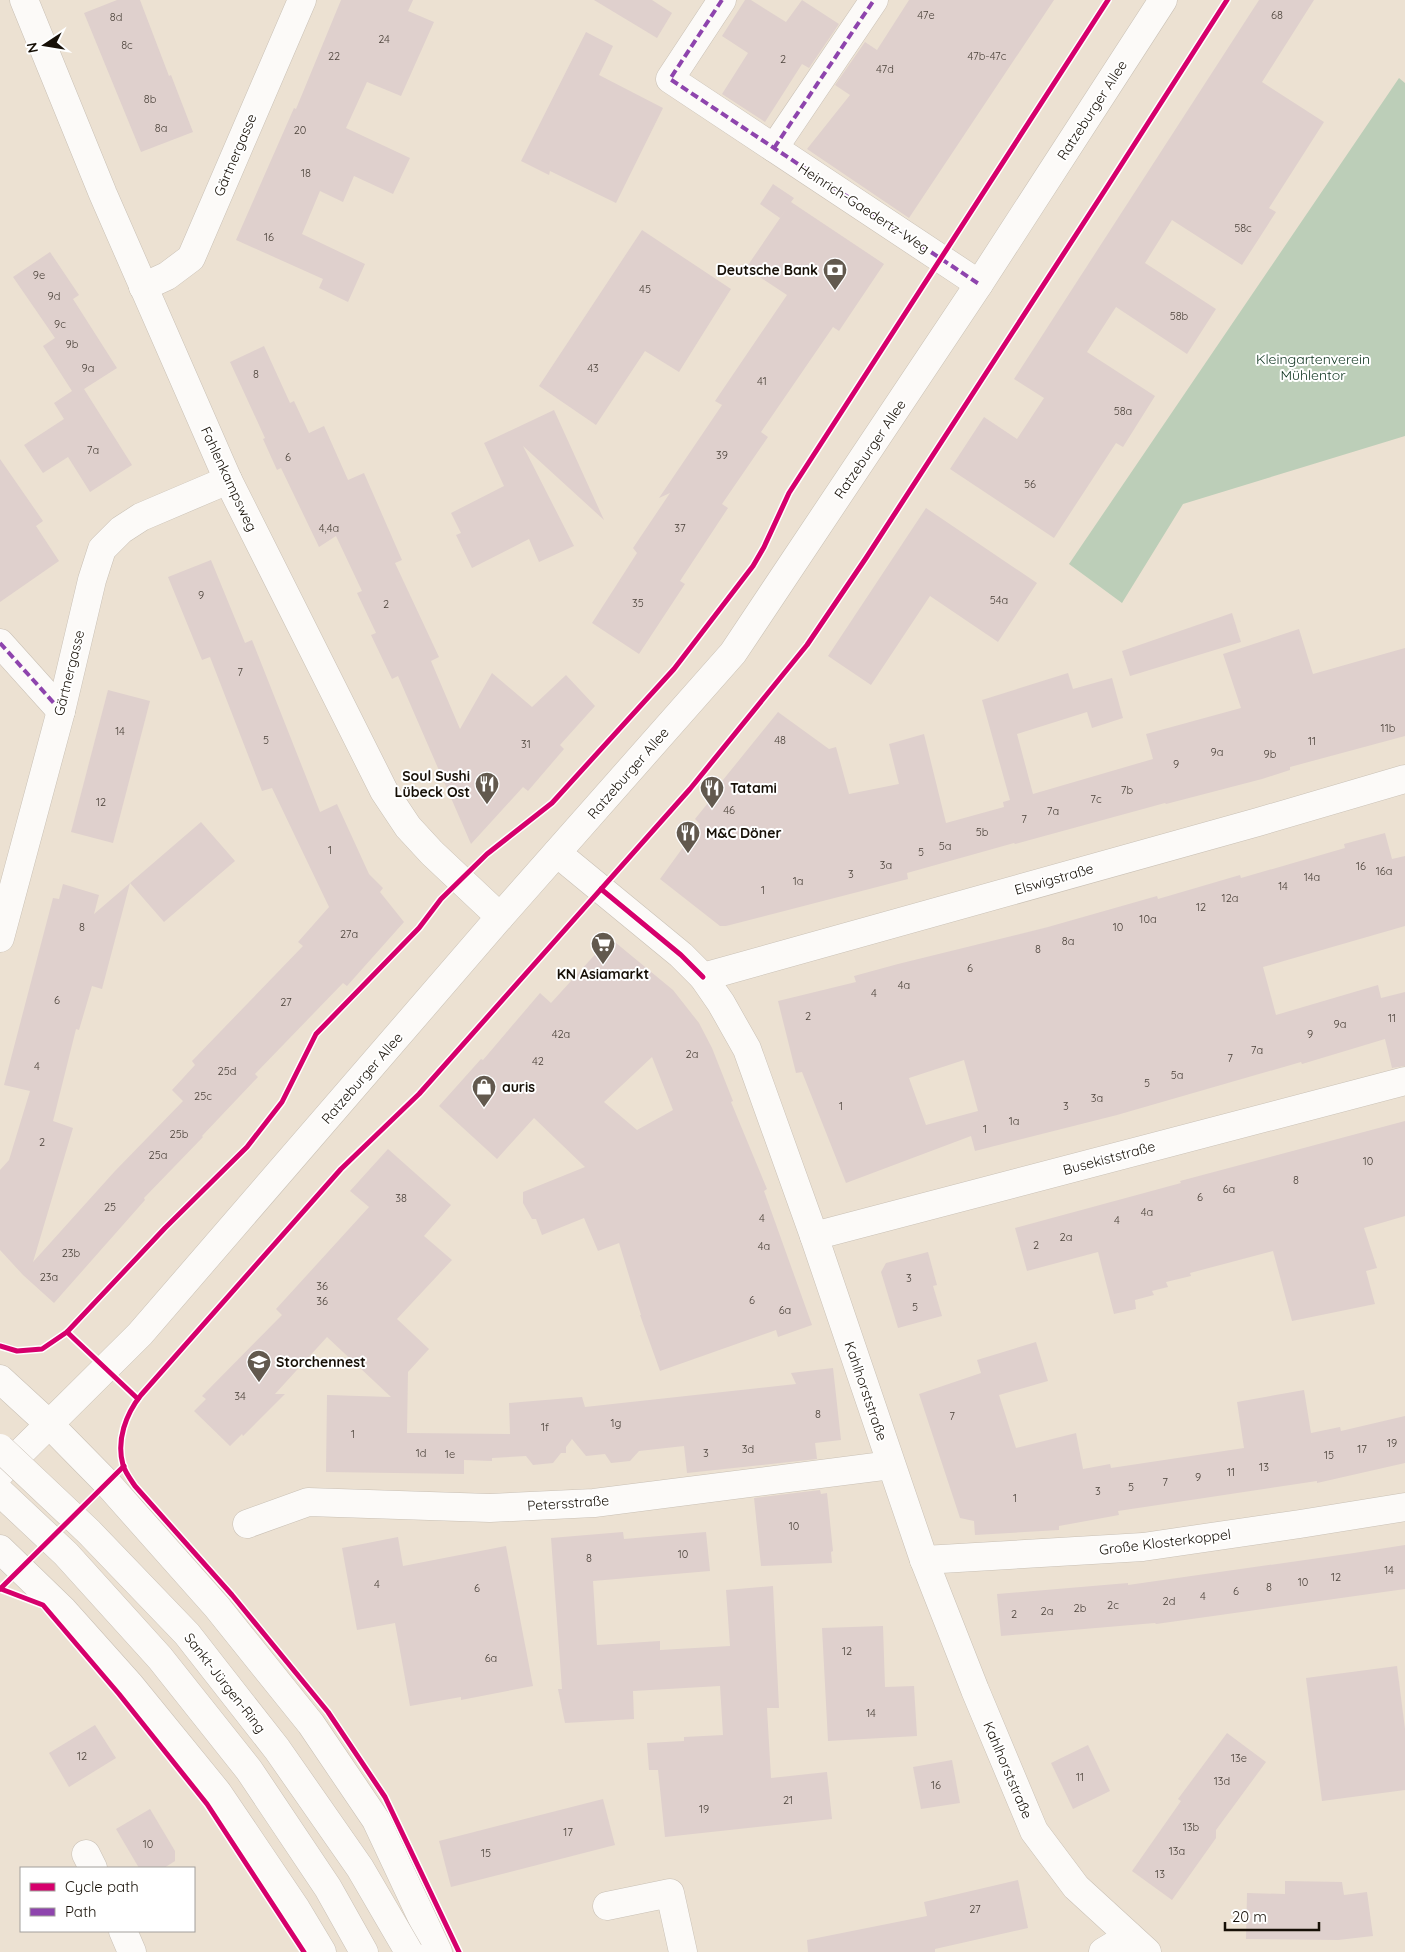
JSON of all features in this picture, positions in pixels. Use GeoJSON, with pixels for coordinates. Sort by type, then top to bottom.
{"type":"FeatureCollection","features":[{"type":"Feature","properties":{"kind":"street","name":"Fahlenkampsweg"},"geometry":{"type":"LineString","coordinates":[[24,0],[103,194],[228,480],[384,792],[408,827],[432,853],[500,917]]}},
{"type":"Feature","properties":{"kind":"street","name":"Gärtnergasse"},"geometry":{"type":"LineString","coordinates":[[143,287],[167,276],[191,258],[302,0]]}},
{"type":"Feature","properties":{"kind":"street","name":"Heinrich-Gaedertz-Weg"},"geometry":{"type":"LineString","coordinates":[[722,0],[670,79],[979,284]]}},
{"type":"Feature","properties":{"kind":"street"},"geometry":{"type":"LineString","coordinates":[[774,148],[874,0]]}},
{"type":"Feature","properties":{"kind":"street","name":"Ratzeburger Allee"},"geometry":{"type":"LineString","coordinates":[[0,1473],[140,1334],[500,917],[733,653],[979,284],[1163,0]]}},
{"type":"Feature","properties":{"kind":"street","name":"Gärtnergasse"},"geometry":{"type":"LineString","coordinates":[[0,938],[61,711],[92,580],[102,549],[120,530],[141,517],[228,480]]}},
{"type":"Feature","properties":{"kind":"street"},"geometry":{"type":"LineString","coordinates":[[0,643],[61,711]]}},
{"type":"Feature","properties":{"kind":"street","name":"Elswigstraße"},"geometry":{"type":"LineString","coordinates":[[703,977],[1405,779]]}},
{"type":"Feature","properties":{"kind":"street","name":"Kahlhorststraße"},"geometry":{"type":"LineString","coordinates":[[557,853],[681,955],[703,977],[722,1003],[747,1049],[814,1236],[924,1560],[975,1690],[1034,1831],[1076,1887],[1138,1944]]}},
{"type":"Feature","properties":{"kind":"street","name":"Busekiststraße"},"geometry":{"type":"LineString","coordinates":[[814,1236],[1405,1080]]}},
{"type":"Feature","properties":{"kind":"street"},"geometry":{"type":"LineString","coordinates":[[0,1379],[49,1424],[107,1483],[217,1607],[310,1724],[376,1820],[438,1952]]}},
{"type":"Feature","properties":{"kind":"street","name":"Sankt-Jürgen-Ring"},"geometry":{"type":"LineString","coordinates":[[0,1448],[89,1532],[187,1634],[277,1749],[360,1868],[409,1952]]}},
{"type":"Feature","properties":{"kind":"street","name":"Petersstraße"},"geometry":{"type":"LineString","coordinates":[[247,1524],[308,1502],[490,1508],[594,1503],[891,1465]]}},
{"type":"Feature","properties":{"kind":"street"},"geometry":{"type":"LineString","coordinates":[[0,1492],[66,1554],[160,1658],[249,1770],[328,1888],[364,1952]]}},
{"type":"Feature","properties":{"kind":"street","name":"Große Klosterkoppel"},"geometry":{"type":"LineString","coordinates":[[924,1560],[1143,1547],[1300,1524],[1405,1506]]}},
{"type":"Feature","properties":{"kind":"street"},"geometry":{"type":"LineString","coordinates":[[0,1549],[63,1610],[124,1678],[218,1793],[322,1952]]}},
{"type":"Feature","properties":{"kind":"street"},"geometry":{"type":"LineString","coordinates":[[608,1906],[670,1893],[683,1952]]}},
{"type":"Feature","properties":{"kind":"street"},"geometry":{"type":"LineString","coordinates":[[123,1932],[132,1952]]}},
{"type":"Feature","properties":{"kind":"street"},"geometry":{"type":"LineString","coordinates":[[1103,1952],[1138,1944]]}},
{"type":"Feature","properties":{"kind":"green space","name":"Kleingartenverein Mühlentor"},"geometry":{"type":"Polygon","coordinates":[[[1399,78],[1405,83],[1405,436],[1183,504],[1122,603],[1069,564],[1399,78]]]}},
{"type":"Feature","properties":{"kind":"building"},"geometry":{"type":"Polygon","coordinates":[[[117,0],[140,0],[193,132],[141,152],[84,13],[117,0]]]}},
{"type":"Feature","properties":{"kind":"building"},"geometry":{"type":"Polygon","coordinates":[[[341,0],[413,0],[408,11],[434,22],[401,96],[367,82],[346,128],[410,158],[393,194],[354,176],[343,202],[320,191],[302,234],[365,264],[348,302],[319,288],[323,279],[236,240],[294,108],[296,109],[341,0]]]}},
{"type":"Feature","properties":{"kind":"building"},"geometry":{"type":"Polygon","coordinates":[[[594,0],[652,0],[672,13],[657,38],[594,0]]]}},
{"type":"Feature","properties":{"kind":"building"},"geometry":{"type":"Polygon","coordinates":[[[745,0],[751,0],[786,22],[802,0],[839,24],[809,68],[802,64],[765,122],[722,94],[748,53],[722,36],[745,0]]]}},
{"type":"Feature","properties":{"kind":"building"},"geometry":{"type":"Polygon","coordinates":[[[909,0],[1054,0],[909,218],[807,149],[850,95],[835,85],[865,42],[877,50],[909,0]]]}},
{"type":"Feature","properties":{"kind":"building"},"geometry":{"type":"Polygon","coordinates":[[[1259,0],[1314,0],[1262,82],[1324,122],[1269,208],[1276,212],[1242,265],[1172,220],[1145,263],[1216,309],[1187,354],[1116,307],[1087,352],[1155,396],[1123,447],[1116,443],[1054,538],[950,469],[984,417],[1017,439],[1044,398],[1014,379],[1259,0]]]}},
{"type":"Feature","properties":{"kind":"building"},"geometry":{"type":"Polygon","coordinates":[[[586,32],[613,46],[599,75],[663,108],[616,203],[550,171],[549,175],[521,161],[586,32]]]}},
{"type":"Feature","properties":{"kind":"building"},"geometry":{"type":"Polygon","coordinates":[[[773,184],[794,198],[791,202],[884,264],[839,331],[833,327],[761,432],[768,437],[722,504],[728,508],[680,581],[685,584],[639,654],[592,623],[637,553],[633,548],[670,493],[659,498],[722,405],[715,401],[787,295],[746,268],[789,205],[780,218],[760,204],[773,184]]]}},
{"type":"Feature","properties":{"kind":"building"},"geometry":{"type":"Polygon","coordinates":[[[642,230],[731,289],[679,372],[645,351],[596,425],[539,386],[642,230]]]}},
{"type":"Feature","properties":{"kind":"building"},"geometry":{"type":"Polygon","coordinates":[[[50,252],[79,295],[73,299],[117,368],[84,389],[132,465],[90,492],[68,457],[43,473],[24,445],[64,419],[54,403],[72,391],[43,346],[55,338],[13,277],[50,252]]]}},
{"type":"Feature","properties":{"kind":"building"},"geometry":{"type":"Polygon","coordinates":[[[264,346],[290,403],[294,401],[309,433],[324,426],[348,480],[364,473],[402,560],[395,563],[439,657],[431,661],[460,729],[492,673],[532,707],[566,675],[595,706],[560,745],[564,749],[528,791],[523,787],[471,844],[398,676],[392,679],[371,635],[376,633],[357,593],[362,591],[336,536],[319,547],[281,468],[277,470],[263,439],[265,438],[230,362],[264,346]]]}},
{"type":"Feature","properties":{"kind":"building"},"geometry":{"type":"Polygon","coordinates":[[[554,410],[604,520],[523,446],[574,546],[539,562],[529,539],[472,568],[456,535],[461,533],[451,513],[504,486],[484,443],[554,410]]]}},
{"type":"Feature","properties":{"kind":"building"},"geometry":{"type":"Polygon","coordinates":[[[0,459],[43,521],[36,526],[59,561],[0,602],[0,459]]]}},
{"type":"Feature","properties":{"kind":"building"},"geometry":{"type":"Polygon","coordinates":[[[926,508],[1037,583],[998,642],[930,596],[871,685],[828,656],[926,508]]]}},
{"type":"Feature","properties":{"kind":"building"},"geometry":{"type":"Polygon","coordinates":[[[211,560],[245,643],[252,640],[320,812],[337,804],[369,874],[383,888],[380,892],[404,922],[347,986],[343,983],[255,1074],[258,1077],[144,1198],[145,1200],[54,1303],[23,1275],[0,1250],[0,1170],[9,1160],[30,1091],[4,1085],[53,898],[59,899],[63,884],[99,895],[94,914],[130,883],[102,989],[92,986],[79,1030],[76,1029],[53,1121],[73,1128],[33,1262],[115,1171],[183,1101],[172,1090],[195,1065],[192,1061],[303,946],[298,942],[329,907],[272,788],[262,791],[210,657],[202,660],[168,577],[211,560]]]}},
{"type":"Feature","properties":{"kind":"building"},"geometry":{"type":"Polygon","coordinates":[[[1232,613],[1241,642],[1130,676],[1122,651],[1232,613]]]}},
{"type":"Feature","properties":{"kind":"building"},"geometry":{"type":"Polygon","coordinates":[[[1299,629],[1313,674],[1405,648],[1405,736],[1290,767],[1290,770],[1262,779],[1165,803],[907,873],[908,879],[726,926],[720,926],[660,879],[700,824],[695,819],[712,798],[710,796],[778,712],[829,749],[836,747],[849,794],[899,784],[889,744],[924,734],[946,823],[1004,807],[1003,802],[1010,800],[982,700],[1068,673],[1073,689],[1112,678],[1123,718],[1092,728],[1087,712],[1017,734],[1033,794],[1153,759],[1146,734],[1241,708],[1223,654],[1299,629]]]}},
{"type":"Feature","properties":{"kind":"building"},"geometry":{"type":"Polygon","coordinates":[[[108,690],[150,701],[113,843],[71,832],[108,690]]]}},
{"type":"Feature","properties":{"kind":"building"},"geometry":{"type":"Polygon","coordinates":[[[201,822],[235,861],[164,922],[130,883],[201,822]]]}},
{"type":"Feature","properties":{"kind":"building"},"geometry":{"type":"Polygon","coordinates":[[[1385,833],[1392,859],[1405,856],[1405,926],[1263,967],[1276,1015],[1378,985],[1381,998],[1405,992],[1405,1066],[1392,1068],[1385,1039],[1117,1115],[975,1151],[971,1136],[846,1183],[802,1072],[796,1073],[778,1001],[856,982],[854,976],[898,964],[1048,927],[1157,896],[1158,899],[1240,875],[1241,878],[1345,848],[1344,844],[1385,833]],[[964,1060],[909,1078],[926,1125],[978,1111],[964,1060]]]}},
{"type":"Feature","properties":{"kind":"building"},"geometry":{"type":"Polygon","coordinates":[[[610,938],[673,990],[699,1023],[712,1048],[733,1101],[731,1102],[767,1189],[764,1191],[812,1325],[778,1337],[776,1330],[660,1371],[640,1315],[619,1243],[598,1251],[584,1218],[542,1235],[536,1219],[532,1219],[523,1203],[523,1192],[585,1167],[534,1118],[497,1159],[439,1106],[481,1059],[483,1060],[540,993],[551,1003],[610,938]],[[652,1057],[604,1102],[637,1130],[673,1110],[652,1057]]]}},
{"type":"Feature","properties":{"kind":"building"},"geometry":{"type":"Polygon","coordinates":[[[1405,1121],[1405,1216],[1364,1228],[1377,1268],[1366,1271],[1375,1304],[1292,1321],[1273,1251],[1190,1273],[1191,1276],[1166,1282],[1168,1287],[1152,1291],[1154,1295],[1135,1300],[1136,1309],[1114,1314],[1098,1252],[1027,1271],[1015,1228],[1181,1183],[1180,1181],[1405,1121]]]}},
{"type":"Feature","properties":{"kind":"building"},"geometry":{"type":"Polygon","coordinates":[[[388,1149],[451,1205],[424,1236],[452,1260],[397,1319],[429,1349],[408,1372],[407,1433],[510,1434],[509,1403],[582,1397],[585,1407],[796,1384],[791,1373],[833,1368],[841,1440],[815,1443],[817,1459],[687,1473],[684,1446],[639,1451],[630,1461],[611,1463],[605,1454],[586,1456],[572,1439],[566,1447],[566,1453],[561,1453],[553,1463],[533,1465],[526,1456],[492,1458],[492,1461],[464,1460],[464,1474],[326,1472],[327,1395],[391,1397],[327,1337],[275,1394],[285,1394],[243,1436],[242,1434],[230,1446],[194,1411],[206,1399],[202,1396],[282,1315],[276,1309],[369,1207],[350,1191],[388,1149]]]}},
{"type":"Feature","properties":{"kind":"building"},"geometry":{"type":"Polygon","coordinates":[[[928,1252],[937,1285],[933,1286],[942,1316],[898,1328],[881,1272],[886,1263],[928,1252]]]}},
{"type":"Feature","properties":{"kind":"building"},"geometry":{"type":"Polygon","coordinates":[[[1036,1342],[1048,1381],[999,1395],[1016,1448],[1076,1433],[1083,1469],[1110,1464],[1111,1468],[1244,1448],[1237,1402],[1304,1390],[1311,1433],[1340,1427],[1341,1431],[1405,1416],[1405,1463],[1317,1483],[1317,1481],[1118,1511],[1119,1515],[1059,1526],[1059,1530],[975,1535],[974,1521],[960,1518],[919,1394],[981,1373],[977,1360],[1036,1342]]]}},
{"type":"Feature","properties":{"kind":"building"},"geometry":{"type":"Polygon","coordinates":[[[820,1490],[821,1494],[827,1493],[833,1551],[831,1552],[832,1563],[761,1566],[754,1498],[820,1490]]]}},
{"type":"Feature","properties":{"kind":"building"},"geometry":{"type":"Polygon","coordinates":[[[623,1532],[624,1539],[706,1532],[710,1571],[593,1581],[597,1645],[660,1641],[660,1650],[730,1646],[726,1590],[773,1586],[779,1708],[767,1708],[771,1778],[827,1772],[832,1819],[665,1837],[658,1770],[649,1770],[647,1743],[684,1741],[684,1737],[723,1735],[720,1686],[633,1691],[634,1719],[565,1723],[558,1689],[562,1689],[551,1538],[623,1532]]]}},
{"type":"Feature","properties":{"kind":"building"},"geometry":{"type":"Polygon","coordinates":[[[398,1537],[403,1566],[506,1546],[533,1686],[461,1700],[461,1697],[410,1706],[395,1623],[357,1630],[342,1548],[398,1537]]]}},
{"type":"Feature","properties":{"kind":"building"},"geometry":{"type":"Polygon","coordinates":[[[1405,1545],[1405,1589],[1156,1624],[1001,1636],[997,1594],[1128,1583],[1128,1585],[1405,1545]]]}},
{"type":"Feature","properties":{"kind":"building"},"geometry":{"type":"Polygon","coordinates":[[[883,1626],[885,1687],[914,1686],[917,1736],[828,1741],[822,1628],[883,1626]]]}},
{"type":"Feature","properties":{"kind":"building"},"geometry":{"type":"Polygon","coordinates":[[[1397,1666],[1405,1729],[1405,1790],[1322,1801],[1306,1678],[1397,1666]]]}},
{"type":"Feature","properties":{"kind":"building"},"geometry":{"type":"Polygon","coordinates":[[[95,1725],[116,1758],[69,1787],[49,1753],[95,1725]]]}},
{"type":"Feature","properties":{"kind":"building"},"geometry":{"type":"Polygon","coordinates":[[[1227,1733],[1266,1762],[1216,1830],[1216,1838],[1172,1900],[1132,1871],[1181,1801],[1178,1799],[1227,1733]]]}},
{"type":"Feature","properties":{"kind":"building"},"geometry":{"type":"Polygon","coordinates":[[[1088,1745],[1110,1791],[1073,1809],[1051,1763],[1088,1745]]]}},
{"type":"Feature","properties":{"kind":"building"},"geometry":{"type":"Polygon","coordinates":[[[952,1760],[960,1803],[921,1809],[913,1767],[952,1760]]]}},
{"type":"Feature","properties":{"kind":"building"},"geometry":{"type":"Polygon","coordinates":[[[603,1799],[615,1845],[451,1887],[439,1841],[603,1799]]]}},
{"type":"Feature","properties":{"kind":"building"},"geometry":{"type":"Polygon","coordinates":[[[150,1809],[175,1851],[175,1861],[166,1867],[138,1867],[116,1829],[150,1809]]]}},
{"type":"Feature","properties":{"kind":"building"},"geometry":{"type":"Polygon","coordinates":[[[1018,1880],[1028,1928],[935,1949],[935,1952],[808,1952],[807,1940],[927,1916],[924,1902],[1018,1880]]]}},
{"type":"Feature","properties":{"kind":"building"},"geometry":{"type":"Polygon","coordinates":[[[1285,1881],[1342,1882],[1344,1895],[1367,1892],[1373,1936],[1338,1940],[1246,1939],[1247,1893],[1285,1894],[1285,1881]]]}},
{"type":"Feature","properties":{"kind":"marked path"},"geometry":{"type":"LineString","coordinates":[[722,0],[670,79],[979,284]]}},
{"type":"Feature","properties":{"kind":"marked path"},"geometry":{"type":"LineString","coordinates":[[774,148],[874,0]]}},
{"type":"Feature","properties":{"kind":"marked path"},"geometry":{"type":"LineString","coordinates":[[0,643],[61,711]]}},
{"type":"Feature","properties":{"kind":"cycle path"},"geometry":{"type":"LineString","coordinates":[[0,1346],[17,1351],[42,1349],[67,1332],[165,1228],[247,1147],[282,1102],[316,1034],[419,928],[441,899],[487,854],[552,803],[674,669],[753,566],[789,493],[1108,0]]}},
{"type":"Feature","properties":{"kind":"cycle path"},"geometry":{"type":"LineString","coordinates":[[459,1952],[385,1797],[328,1712],[232,1595],[128,1476],[121,1456],[122,1437],[127,1419],[141,1395],[341,1169],[419,1094],[690,789],[807,645],[866,558],[1227,0]]}},
{"type":"Feature","properties":{"kind":"cycle path"},"geometry":{"type":"LineString","coordinates":[[601,889],[681,955],[703,977]]}},
{"type":"Feature","properties":{"kind":"cycle path"},"geometry":{"type":"LineString","coordinates":[[67,1332],[138,1399]]}},
{"type":"Feature","properties":{"kind":"cycle path"},"geometry":{"type":"LineString","coordinates":[[0,1589],[124,1466]]}},
{"type":"Feature","properties":{"kind":"cycle path"},"geometry":{"type":"LineString","coordinates":[[1,1589],[43,1605],[119,1694],[207,1804],[304,1952]]}},
{"type":"Feature","properties":{"kind":"place","name":"Deutsche Bank"},"geometry":{"type":"Point","coordinates":[835,291]}},
{"type":"Feature","properties":{"kind":"place","name":"Soul Sushi Lübeck Ost"},"geometry":{"type":"Point","coordinates":[487,805]}},
{"type":"Feature","properties":{"kind":"place","name":"Tatami"},"geometry":{"type":"Point","coordinates":[712,809]}},
{"type":"Feature","properties":{"kind":"place","name":"M&C Döner"},"geometry":{"type":"Point","coordinates":[688,854]}},
{"type":"Feature","properties":{"kind":"place","name":"KN Asiamarkt"},"geometry":{"type":"Point","coordinates":[603,965]}},
{"type":"Feature","properties":{"kind":"place","name":"auris"},"geometry":{"type":"Point","coordinates":[484,1108]}},
{"type":"Feature","properties":{"kind":"place","name":"Storchennest"},"geometry":{"type":"Point","coordinates":[259,1383]}}]}
